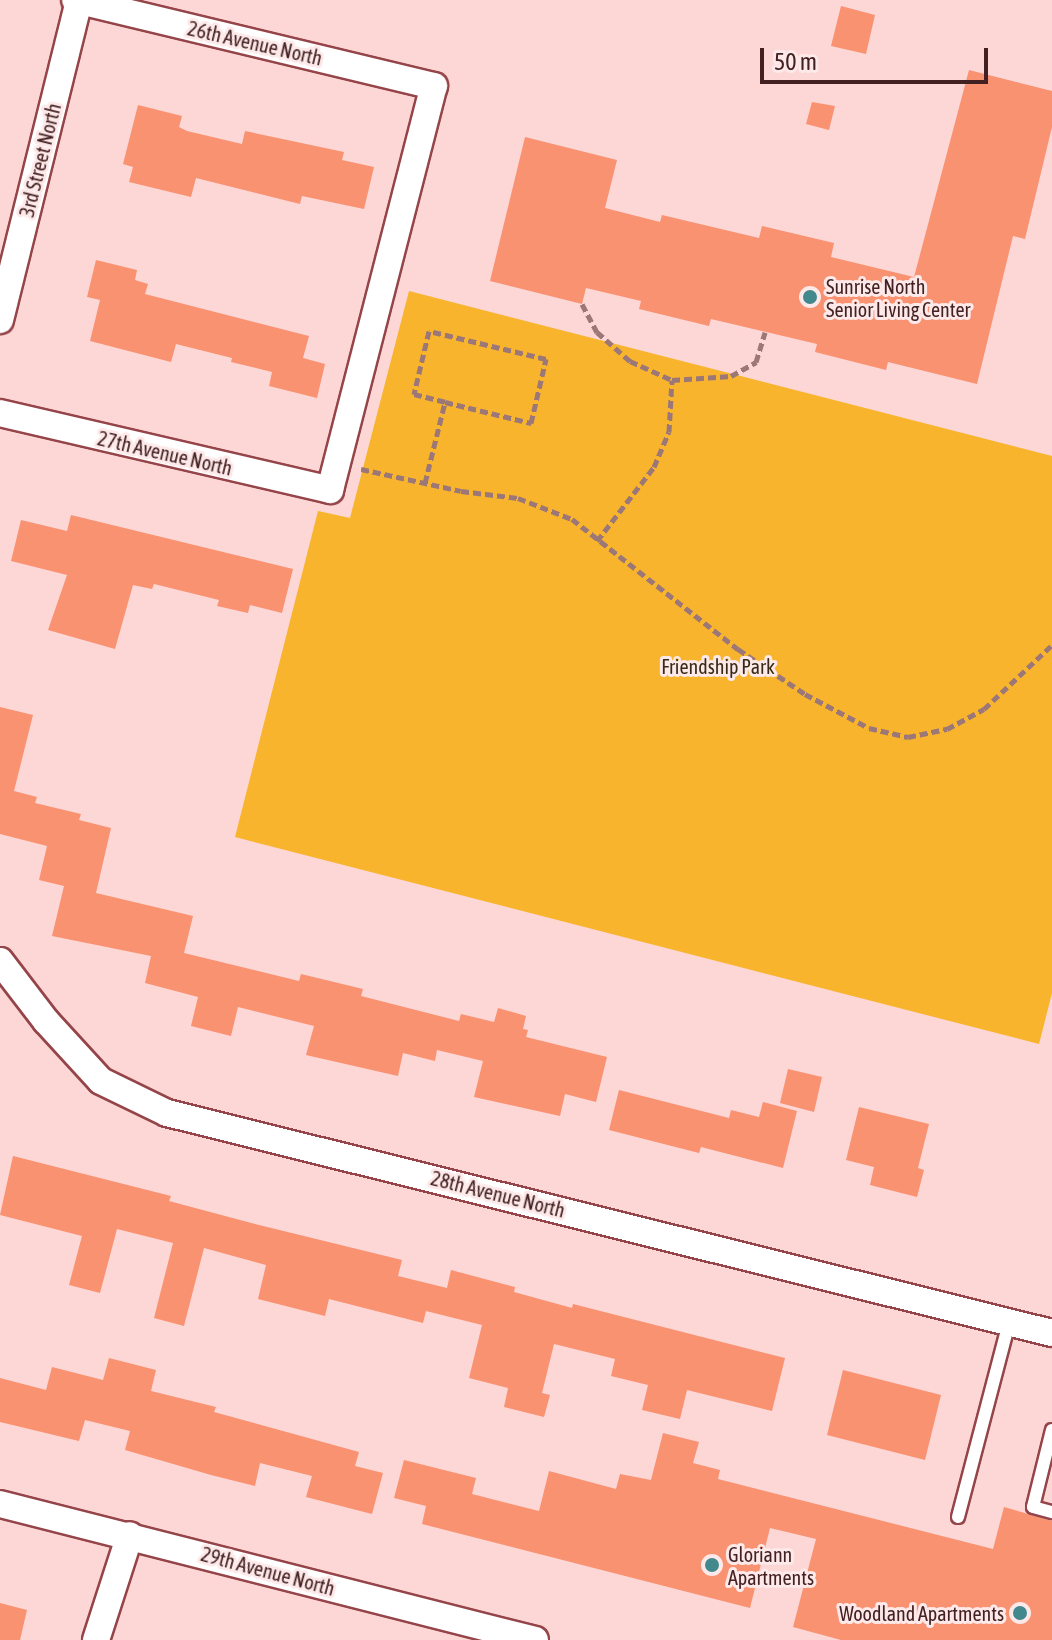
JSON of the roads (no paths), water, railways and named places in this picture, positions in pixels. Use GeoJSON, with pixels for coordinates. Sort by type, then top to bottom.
{"type":"FeatureCollection","features":[{"type":"Feature","properties":{"kind":"street","name":"26th Avenue North"},"geometry":{"type":"LineString","coordinates":[[78,0],[434,86],[330,490]]}},
{"type":"Feature","properties":{"kind":"street","name":"3rd Street North"},"geometry":{"type":"LineString","coordinates":[[0,320],[78,0]]}},
{"type":"Feature","properties":{"kind":"street","name":"27th Avenue North"},"geometry":{"type":"LineString","coordinates":[[0,413],[330,490]]}},
{"type":"Feature","properties":{"kind":"street","name":"28th Avenue North"},"geometry":{"type":"LineString","coordinates":[[0,961],[46,1021],[101,1081],[167,1113],[1052,1333]]}},
{"type":"Feature","properties":{"kind":"street","name":"29th Avenue North"},"geometry":{"type":"LineString","coordinates":[[0,1504],[535,1640]]}},
{"type":"Feature","properties":{"kind":"street"},"geometry":{"type":"LineString","coordinates":[[96,1640],[130,1535]]}},
{"type":"Feature","properties":{"kind":"lane"},"geometry":{"type":"LineString","coordinates":[[958,1517],[1009,1322]]}},
{"type":"Feature","properties":{"kind":"lane"},"geometry":{"type":"LineString","coordinates":[[1052,1430],[1033,1507],[1052,1512]]}},
{"type":"Feature","properties":{"kind":"place","name":"Sunrise North Senior Living Center"},"geometry":{"type":"Point","coordinates":[810,297]}},
{"type":"Feature","properties":{"kind":"place","name":"Gloriann Apartments"},"geometry":{"type":"Point","coordinates":[712,1565]}},
{"type":"Feature","properties":{"kind":"place","name":"Woodland Apartments"},"geometry":{"type":"Point","coordinates":[1020,1613]}},
{"type":"Feature","properties":{"kind":"park label","name":"Friendship Park"},"geometry":{"type":"Point","coordinates":[718,666]}}]}
